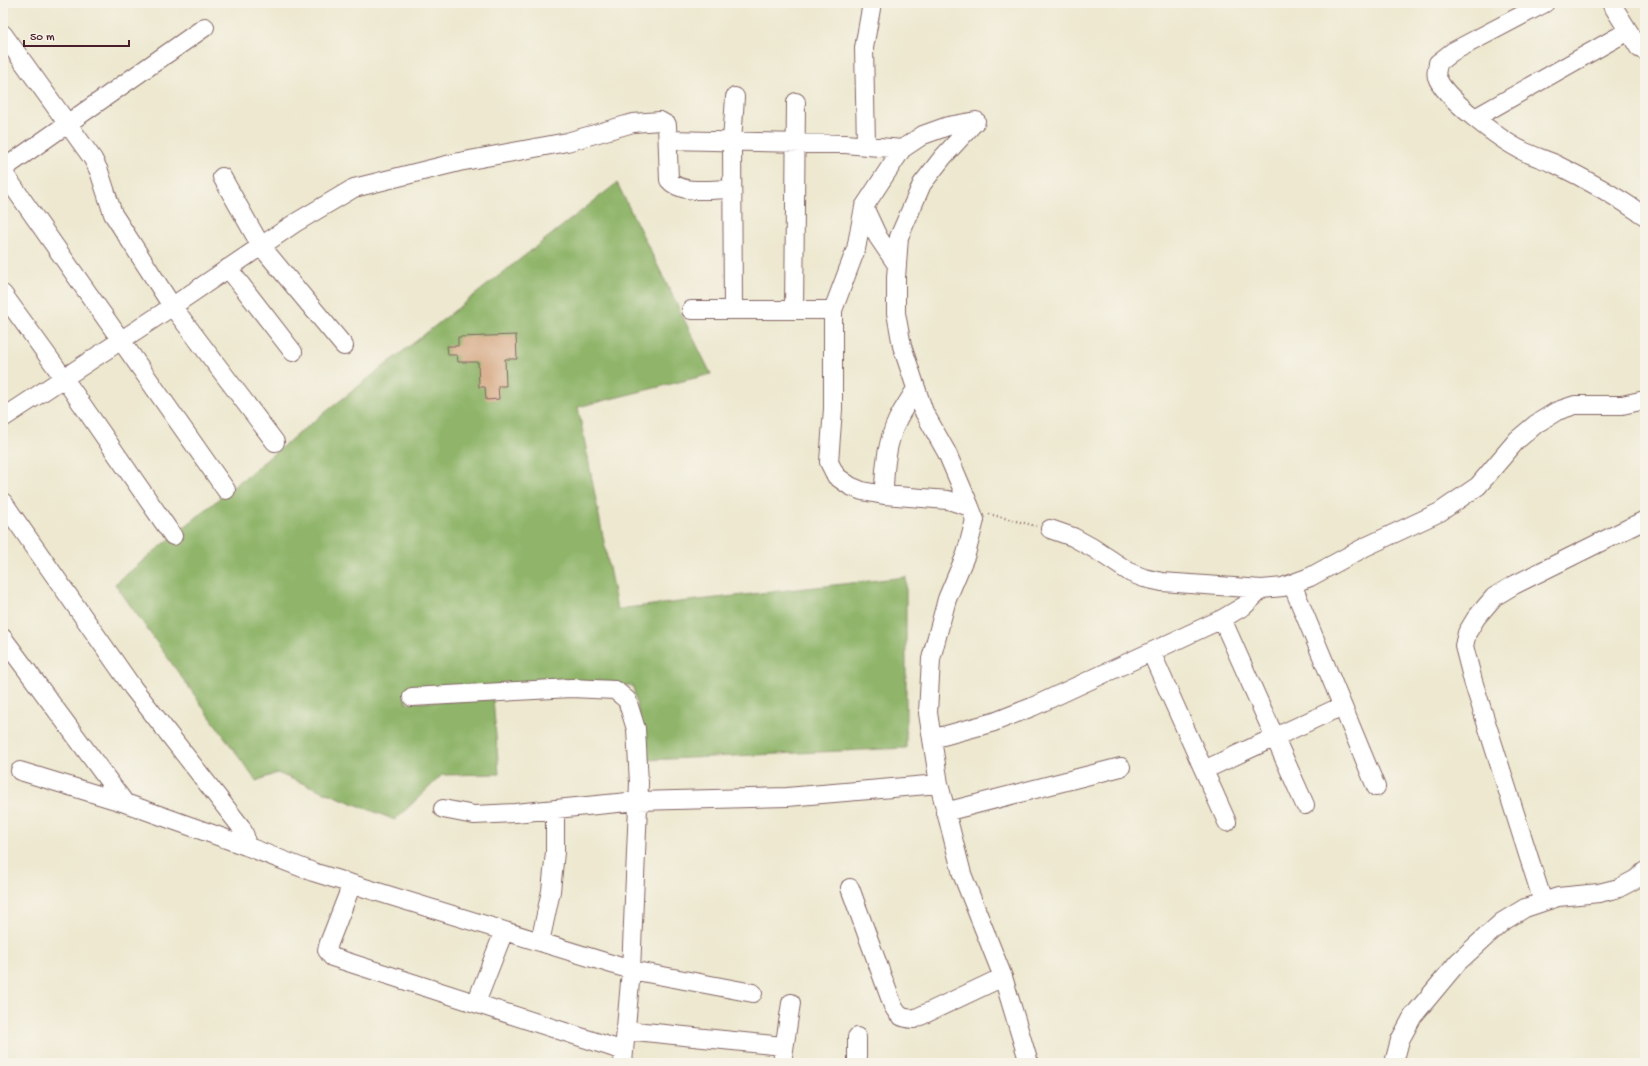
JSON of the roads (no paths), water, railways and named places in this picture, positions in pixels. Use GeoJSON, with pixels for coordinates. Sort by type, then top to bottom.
{"type":"FeatureCollection","features":[{"type":"Feature","properties":{"kind":"street"},"geometry":{"type":"LineString","coordinates":[[866,145],[864,48],[872,3]]}},
{"type":"Feature","properties":{"kind":"street"},"geometry":{"type":"LineString","coordinates":[[1545,3],[1452,52],[1438,63],[1436,76],[1441,87],[1494,134],[1522,150],[1555,164],[1621,200],[1645,216]]}},
{"type":"Feature","properties":{"kind":"street"},"geometry":{"type":"LineString","coordinates":[[1611,3],[1639,48],[1645,51]]}},
{"type":"Feature","properties":{"kind":"street"},"geometry":{"type":"LineString","coordinates":[[3,169],[205,27]]}},
{"type":"Feature","properties":{"kind":"street"},"geometry":{"type":"LineString","coordinates":[[1475,118],[1628,31]]}},
{"type":"Feature","properties":{"kind":"street"},"geometry":{"type":"LineString","coordinates":[[3,34],[68,122],[93,159],[99,171],[113,214],[172,306],[275,442]]}},
{"type":"Feature","properties":{"kind":"street"},"geometry":{"type":"LineString","coordinates":[[733,310],[732,141],[735,97]]}},
{"type":"Feature","properties":{"kind":"street"},"geometry":{"type":"LineString","coordinates":[[794,310],[796,102]]}},
{"type":"Feature","properties":{"kind":"street"},"geometry":{"type":"LineString","coordinates":[[3,418],[295,223],[354,188],[458,162],[567,142],[633,123],[660,121],[667,125],[669,180],[672,184],[682,190],[732,189]]}},
{"type":"Feature","properties":{"kind":"street"},"geometry":{"type":"LineString","coordinates":[[970,507],[948,500],[884,495],[862,491],[850,486],[836,476],[829,462],[833,408],[833,310],[856,249],[864,207],[902,149],[923,135],[948,126],[976,121],[943,157],[922,184],[899,237],[896,312],[902,346],[924,412],[946,453],[970,507],[975,520],[966,554],[947,599],[931,659],[928,713],[939,784],[962,874],[1003,977],[1029,1063]]}},
{"type":"Feature","properties":{"kind":"street"},"geometry":{"type":"LineString","coordinates":[[668,140],[796,142],[866,145],[902,149]]}},
{"type":"Feature","properties":{"kind":"street"},"geometry":{"type":"LineString","coordinates":[[3,172],[226,490]]}},
{"type":"Feature","properties":{"kind":"street"},"geometry":{"type":"LineString","coordinates":[[222,177],[261,246],[344,346]]}},
{"type":"Feature","properties":{"kind":"street"},"geometry":{"type":"LineString","coordinates":[[864,207],[878,237],[897,265]]}},
{"type":"Feature","properties":{"kind":"street"},"geometry":{"type":"LineString","coordinates":[[228,268],[293,352]]}},
{"type":"Feature","properties":{"kind":"street"},"geometry":{"type":"LineString","coordinates":[[3,294],[64,377],[172,536]]}},
{"type":"Feature","properties":{"kind":"street"},"geometry":{"type":"LineString","coordinates":[[692,310],[833,310]]}},
{"type":"Feature","properties":{"kind":"street"},"geometry":{"type":"LineString","coordinates":[[884,495],[884,471],[887,453],[897,422],[916,389]]}},
{"type":"Feature","properties":{"kind":"street"},"geometry":{"type":"LineString","coordinates":[[1050,529],[1073,537],[1093,548],[1131,573],[1144,578],[1162,582],[1262,589],[1283,587],[1310,577],[1365,547],[1440,512],[1478,486],[1517,440],[1536,424],[1558,410],[1575,405],[1622,405],[1645,400]]}},
{"type":"Feature","properties":{"kind":"street"},"geometry":{"type":"LineString","coordinates":[[3,502],[133,688],[241,827],[245,836],[246,846]]}},
{"type":"Feature","properties":{"kind":"street"},"geometry":{"type":"LineString","coordinates":[[1542,902],[1473,681],[1464,646],[1467,633],[1476,618],[1494,597],[1514,585],[1645,520]]}},
{"type":"Feature","properties":{"kind":"street"},"geometry":{"type":"LineString","coordinates":[[1292,584],[1376,786]]}},
{"type":"Feature","properties":{"kind":"street"},"geometry":{"type":"LineString","coordinates":[[932,739],[994,722],[1032,707],[1222,619],[1244,606],[1262,589]]}},
{"type":"Feature","properties":{"kind":"street"},"geometry":{"type":"LineString","coordinates":[[1222,619],[1305,804]]}},
{"type":"Feature","properties":{"kind":"street"},"geometry":{"type":"LineString","coordinates":[[3,638],[125,803]]}},
{"type":"Feature","properties":{"kind":"street"},"geometry":{"type":"LineString","coordinates":[[1151,652],[1226,822]]}},
{"type":"Feature","properties":{"kind":"street"},"geometry":{"type":"LineString","coordinates":[[352,884],[327,950],[332,957],[476,1003],[623,1057],[631,970],[639,783],[636,729],[627,700],[615,690],[571,688],[412,697]]}},
{"type":"Feature","properties":{"kind":"street"},"geometry":{"type":"LineString","coordinates":[[1204,770],[1342,706]]}},
{"type":"Feature","properties":{"kind":"street"},"geometry":{"type":"LineString","coordinates":[[946,812],[1121,767]]}},
{"type":"Feature","properties":{"kind":"street"},"geometry":{"type":"LineString","coordinates":[[20,771],[125,803],[246,846],[313,872],[631,970],[753,993]]}},
{"type":"Feature","properties":{"kind":"street"},"geometry":{"type":"LineString","coordinates":[[443,809],[474,815],[515,813],[638,801],[787,797],[939,784]]}},
{"type":"Feature","properties":{"kind":"street"},"geometry":{"type":"LineString","coordinates":[[540,942],[551,891],[555,852],[555,809]]}},
{"type":"Feature","properties":{"kind":"street"},"geometry":{"type":"LineString","coordinates":[[1394,1063],[1400,1040],[1413,1016],[1458,962],[1502,922],[1526,908],[1558,897],[1599,893],[1619,888],[1636,879],[1645,871]]}},
{"type":"Feature","properties":{"kind":"street"},"geometry":{"type":"LineString","coordinates":[[850,888],[893,1006],[898,1014],[904,1018],[914,1019],[1003,977]]}},
{"type":"Feature","properties":{"kind":"street"},"geometry":{"type":"LineString","coordinates":[[476,1003],[504,931]]}},
{"type":"Feature","properties":{"kind":"street"},"geometry":{"type":"LineString","coordinates":[[625,1030],[782,1054],[791,1003]]}},
{"type":"Feature","properties":{"kind":"street"},"geometry":{"type":"LineString","coordinates":[[857,1037],[857,1063]]}}]}
